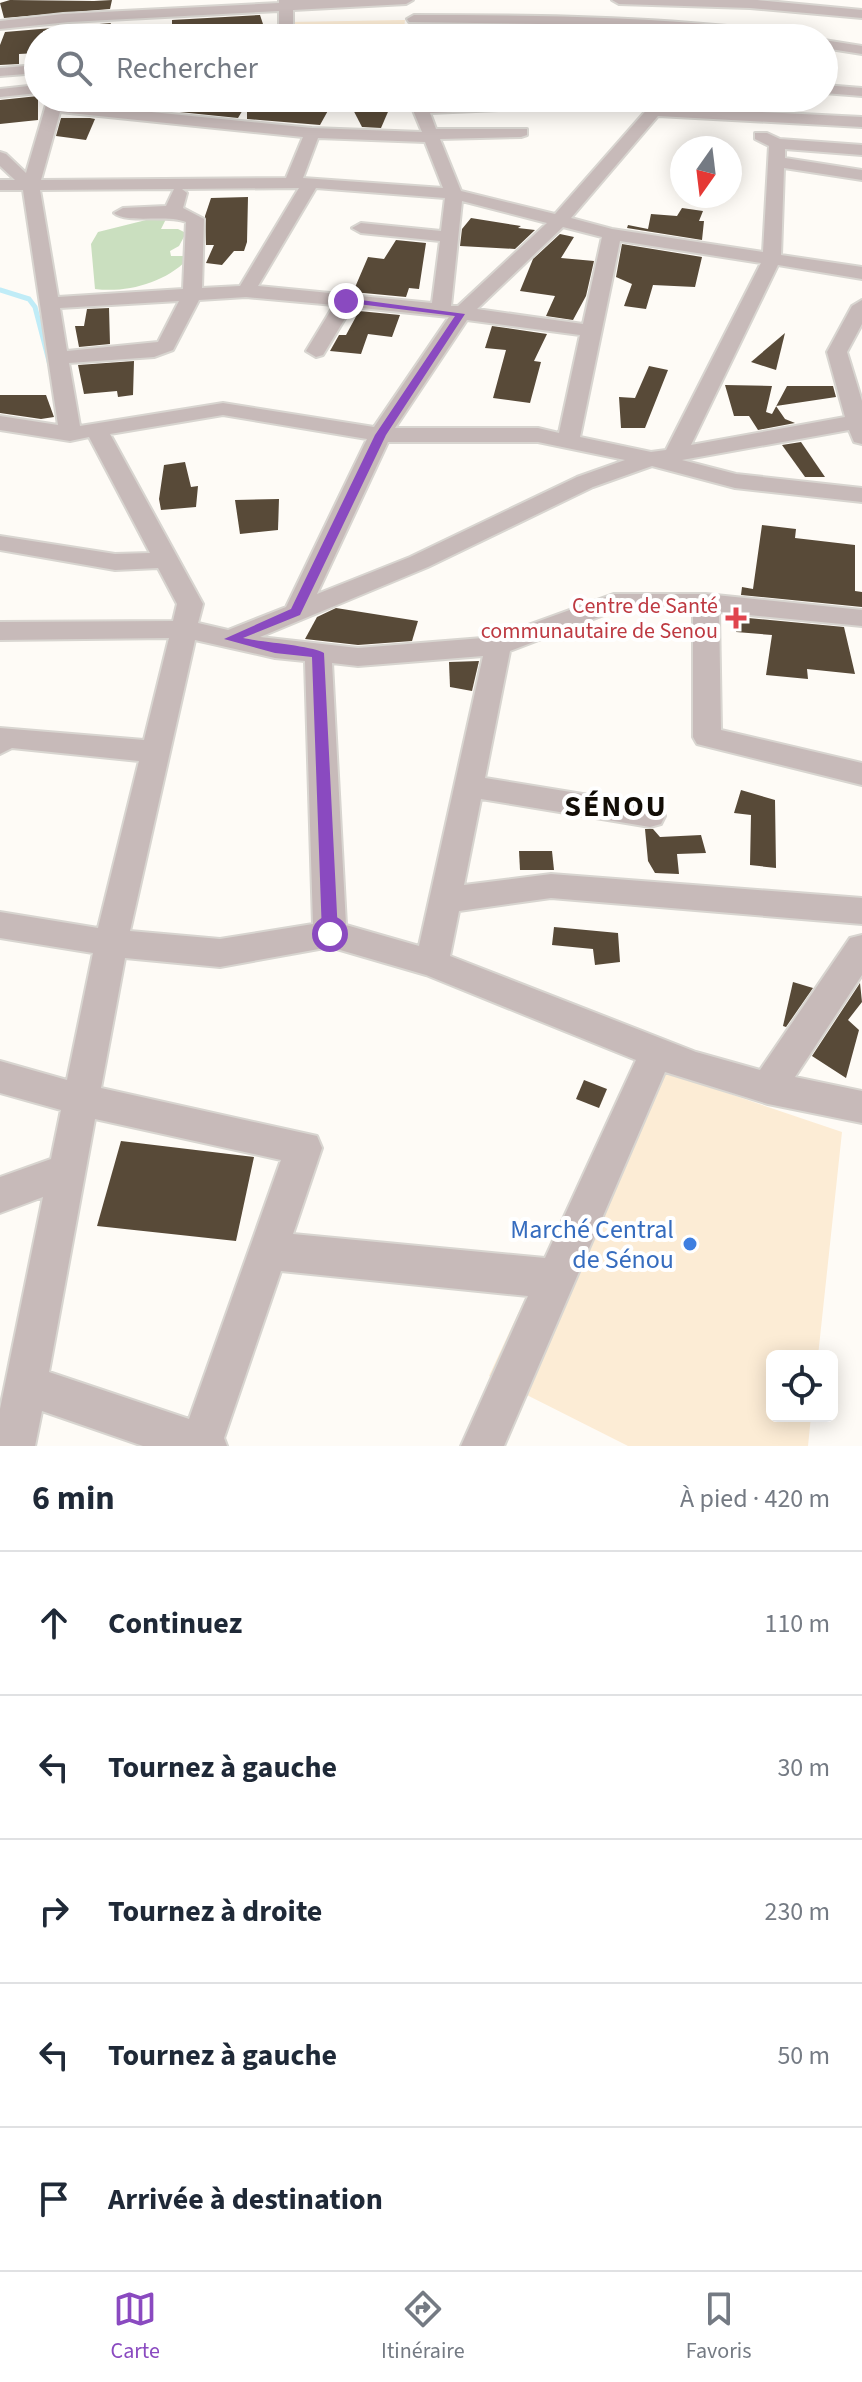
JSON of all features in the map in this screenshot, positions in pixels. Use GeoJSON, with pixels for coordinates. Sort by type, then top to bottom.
{"type":"FeatureCollection","features":[{"type":"Feature","properties":{"kind":"street"},"geometry":{"type":"LineString","coordinates":[[63,24],[69,0]]}},
{"type":"Feature","properties":{"kind":"street"},"geometry":{"type":"LineString","coordinates":[[0,25],[286,3],[406,0]]}},
{"type":"Feature","properties":{"kind":"street"},"geometry":{"type":"LineString","coordinates":[[414,0],[414,24]]}},
{"type":"Feature","properties":{"kind":"street"},"geometry":{"type":"LineString","coordinates":[[619,0],[758,3],[862,14]]}},
{"type":"Feature","properties":{"kind":"street"},"geometry":{"type":"LineString","coordinates":[[856,0],[862,4]]}},
{"type":"Feature","properties":{"kind":"street"},"geometry":{"type":"LineString","coordinates":[[286,3],[286,24]]}},
{"type":"Feature","properties":{"kind":"street"},"geometry":{"type":"LineString","coordinates":[[738,24],[758,3]]}},
{"type":"Feature","properties":{"kind":"street"},"geometry":{"type":"LineString","coordinates":[[414,19],[504,19],[579,24]]}},
{"type":"Feature","properties":{"kind":"street"},"geometry":{"type":"LineString","coordinates":[[504,19],[505,24]]}},
{"type":"Feature","properties":{"kind":"street"},"geometry":{"type":"LineString","coordinates":[[838,46],[862,50]]}},
{"type":"Feature","properties":{"kind":"street"},"geometry":{"type":"LineString","coordinates":[[0,72],[24,70]]}},
{"type":"Feature","properties":{"kind":"street"},"geometry":{"type":"LineString","coordinates":[[0,93],[24,90]]}},
{"type":"Feature","properties":{"kind":"street"},"geometry":{"type":"LineString","coordinates":[[838,90],[862,92]]}},
{"type":"Feature","properties":{"kind":"street"},"geometry":{"type":"LineString","coordinates":[[52,112],[31,186],[70,434]]}},
{"type":"Feature","properties":{"kind":"street"},"geometry":{"type":"LineString","coordinates":[[132,112],[312,133],[431,136],[521,132]]}},
{"type":"Feature","properties":{"kind":"street"},"geometry":{"type":"LineString","coordinates":[[422,112],[454,194],[449,237],[451,312]]}},
{"type":"Feature","properties":{"kind":"street"},"geometry":{"type":"LineString","coordinates":[[296,612],[380,435],[451,312],[558,222],[652,112]]}},
{"type":"Feature","properties":{"kind":"street"},"geometry":{"type":"LineString","coordinates":[[712,112],[745,117],[862,122]]}},
{"type":"Feature","properties":{"kind":"street"},"geometry":{"type":"LineString","coordinates":[[745,117],[751,129],[777,153],[862,175]]}},
{"type":"Feature","properties":{"kind":"street"},"geometry":{"type":"LineString","coordinates":[[246,291],[302,183],[312,133]]}},
{"type":"Feature","properties":{"kind":"street"},"geometry":{"type":"LineString","coordinates":[[777,153],[862,150]]}},
{"type":"Feature","properties":{"kind":"street"},"geometry":{"type":"LineString","coordinates":[[663,456],[772,259],[777,153]]}},
{"type":"Feature","properties":{"kind":"street"},"geometry":{"type":"LineString","coordinates":[[0,157],[31,186]]}},
{"type":"Feature","properties":{"kind":"street"},"geometry":{"type":"LineString","coordinates":[[0,185],[302,183],[454,194],[612,234],[862,273]]}},
{"type":"Feature","properties":{"kind":"street"},"geometry":{"type":"LineString","coordinates":[[174,211],[179,184]]}},
{"type":"Feature","properties":{"kind":"street"},"geometry":{"type":"LineString","coordinates":[[58,358],[162,350],[192,294],[195,219],[174,211],[123,213]]}},
{"type":"Feature","properties":{"kind":"street"},"geometry":{"type":"LineString","coordinates":[[361,228],[449,237]]}},
{"type":"Feature","properties":{"kind":"street"},"geometry":{"type":"LineString","coordinates":[[568,441],[612,234]]}},
{"type":"Feature","properties":{"kind":"street"},"geometry":{"type":"LineString","coordinates":[[49,303],[246,291],[451,312],[591,331]]}},
{"type":"Feature","properties":{"kind":"street"},"geometry":{"type":"LineString","coordinates":[[316,351],[346,301]]}},
{"type":"Feature","properties":{"kind":"street"},"geometry":{"type":"LineString","coordinates":[[230,639],[419,562],[585,482],[663,456],[861,427],[837,352],[862,306]]}},
{"type":"Feature","properties":{"kind":"street"},"geometry":{"type":"LineString","coordinates":[[0,423],[70,434],[223,409],[380,435],[538,435],[663,456],[735,481],[862,495]]}},
{"type":"Feature","properties":{"kind":"street"},"geometry":{"type":"LineString","coordinates":[[14,1446],[111,943],[190,604],[97,431]]}},
{"type":"Feature","properties":{"kind":"street"},"geometry":{"type":"LineString","coordinates":[[0,543],[115,562],[166,560]]}},
{"type":"Feature","properties":{"kind":"street"},"geometry":{"type":"LineString","coordinates":[[0,631],[185,629],[275,649],[358,657],[498,646],[614,602],[706,602],[862,618]]}},
{"type":"Feature","properties":{"kind":"street"},"geometry":{"type":"LineString","coordinates":[[706,602],[707,737],[862,774]]}},
{"type":"Feature","properties":{"kind":"street"},"geometry":{"type":"LineString","coordinates":[[432,963],[498,646]]}},
{"type":"Feature","properties":{"kind":"street"},"geometry":{"type":"LineString","coordinates":[[318,653],[330,934]]}},
{"type":"Feature","properties":{"kind":"street"},"geometry":{"type":"LineString","coordinates":[[0,744],[5,737],[156,752]]}},
{"type":"Feature","properties":{"kind":"street"},"geometry":{"type":"LineString","coordinates":[[469,786],[650,816]]}},
{"type":"Feature","properties":{"kind":"street"},"geometry":{"type":"LineString","coordinates":[[445,900],[551,886],[862,911]]}},
{"type":"Feature","properties":{"kind":"street"},"geometry":{"type":"LineString","coordinates":[[0,925],[111,943],[220,953],[330,934],[432,963],[693,1067],[768,1088],[862,1107]]}},
{"type":"Feature","properties":{"kind":"street"},"geometry":{"type":"LineString","coordinates":[[768,1088],[862,948]]}},
{"type":"Feature","properties":{"kind":"street"},"geometry":{"type":"LineString","coordinates":[[482,1446],[656,1053]]}},
{"type":"Feature","properties":{"kind":"street"},"geometry":{"type":"LineString","coordinates":[[0,1077],[81,1100],[304,1148],[203,1445],[26,1385]]}},
{"type":"Feature","properties":{"kind":"street"},"geometry":{"type":"LineString","coordinates":[[0,1195],[67,1171]]}},
{"type":"Feature","properties":{"kind":"street"},"geometry":{"type":"LineString","coordinates":[[269,1251],[554,1279]]}},
{"type":"Feature","properties":{"kind":"shaded area"},"geometry":{"type":"Polygon","coordinates":[[[405,20],[405,24],[290,22],[405,20]]]}},
{"type":"Feature","properties":{"kind":"shaded area","name":"Marché Central de Sénou"},"geometry":{"type":"Polygon","coordinates":[[[635,1062],[842,1132],[819,1350],[766,1350],[766,1422],[810,1422],[808,1446],[628,1446],[489,1376],[635,1062]]]}},
{"type":"Feature","properties":{"kind":"green space"},"geometry":{"type":"Polygon","coordinates":[[[158,217],[166,219],[161,229],[178,229],[186,233],[179,246],[170,251],[171,256],[184,256],[187,260],[167,275],[144,285],[95,289],[91,244],[98,232],[158,217]]]}},
{"type":"Feature","properties":{"kind":"building"},"geometry":{"type":"Polygon","coordinates":[[[10,0],[112,0],[110,9],[4,18],[0,3],[10,0]]]}},
{"type":"Feature","properties":{"kind":"building"},"geometry":{"type":"Polygon","coordinates":[[[260,15],[263,24],[172,24],[172,20],[260,15]]]}},
{"type":"Feature","properties":{"kind":"building"},"geometry":{"type":"Polygon","coordinates":[[[24,30],[24,54],[19,54],[19,64],[0,65],[0,45],[5,32],[24,30]]]}},
{"type":"Feature","properties":{"kind":"building"},"geometry":{"type":"Polygon","coordinates":[[[24,97],[24,112],[38,112],[38,120],[0,124],[0,100],[24,97]]]}},
{"type":"Feature","properties":{"kind":"building"},"geometry":{"type":"Polygon","coordinates":[[[179,112],[242,112],[238,118],[179,112]]]}},
{"type":"Feature","properties":{"kind":"building"},"geometry":{"type":"Polygon","coordinates":[[[247,112],[327,112],[320,125],[247,119],[247,112]]]}},
{"type":"Feature","properties":{"kind":"building"},"geometry":{"type":"Polygon","coordinates":[[[354,112],[388,112],[381,128],[362,127],[354,112]]]}},
{"type":"Feature","properties":{"kind":"building"},"geometry":{"type":"Polygon","coordinates":[[[61,118],[95,119],[86,140],[56,136],[61,118]]]}},
{"type":"Feature","properties":{"kind":"building"},"geometry":{"type":"Polygon","coordinates":[[[248,197],[244,251],[234,251],[222,265],[206,263],[214,245],[206,245],[205,216],[211,198],[248,197]]]}},
{"type":"Feature","properties":{"kind":"building"},"geometry":{"type":"Polygon","coordinates":[[[682,208],[703,211],[699,221],[704,221],[702,240],[627,228],[628,225],[648,229],[651,214],[677,216],[682,208]]]}},
{"type":"Feature","properties":{"kind":"building"},"geometry":{"type":"Polygon","coordinates":[[[471,218],[535,230],[515,249],[460,246],[462,229],[471,218]]]}},
{"type":"Feature","properties":{"kind":"building"},"geometry":{"type":"Polygon","coordinates":[[[560,234],[574,237],[561,258],[594,261],[586,296],[573,320],[546,316],[555,296],[520,291],[533,259],[560,234]]]}},
{"type":"Feature","properties":{"kind":"building"},"geometry":{"type":"Polygon","coordinates":[[[396,240],[426,243],[419,289],[409,288],[406,297],[353,292],[368,257],[384,259],[396,240]]]}},
{"type":"Feature","properties":{"kind":"building"},"geometry":{"type":"Polygon","coordinates":[[[622,244],[702,257],[695,287],[653,285],[646,309],[624,306],[632,284],[616,277],[622,244]]]}},
{"type":"Feature","properties":{"kind":"building"},"geometry":{"type":"Polygon","coordinates":[[[109,308],[110,344],[79,347],[75,326],[84,326],[87,309],[109,308]]]}},
{"type":"Feature","properties":{"kind":"building"},"geometry":{"type":"Polygon","coordinates":[[[359,311],[400,315],[392,337],[368,334],[361,354],[330,351],[339,335],[346,335],[359,311]]]}},
{"type":"Feature","properties":{"kind":"building"},"geometry":{"type":"Polygon","coordinates":[[[492,326],[547,334],[534,361],[541,362],[530,403],[493,398],[506,350],[485,348],[492,326]]]}},
{"type":"Feature","properties":{"kind":"building"},"geometry":{"type":"Polygon","coordinates":[[[785,333],[776,370],[751,362],[785,333]]]}},
{"type":"Feature","properties":{"kind":"building"},"geometry":{"type":"Polygon","coordinates":[[[134,361],[133,395],[118,397],[117,391],[84,394],[78,365],[134,361]]]}},
{"type":"Feature","properties":{"kind":"building"},"geometry":{"type":"Polygon","coordinates":[[[649,366],[668,370],[645,428],[621,428],[619,397],[635,398],[649,366]]]}},
{"type":"Feature","properties":{"kind":"building"},"geometry":{"type":"Polygon","coordinates":[[[725,385],[772,386],[766,412],[772,414],[776,406],[785,419],[795,423],[758,430],[749,416],[734,416],[725,385]]]}},
{"type":"Feature","properties":{"kind":"building"},"geometry":{"type":"Polygon","coordinates":[[[787,386],[833,386],[836,397],[776,406],[787,386]]]}},
{"type":"Feature","properties":{"kind":"building"},"geometry":{"type":"Polygon","coordinates":[[[0,395],[46,395],[54,417],[41,419],[0,413],[0,395]]]}},
{"type":"Feature","properties":{"kind":"building"},"geometry":{"type":"Polygon","coordinates":[[[801,442],[825,477],[805,477],[782,445],[801,442]]]}},
{"type":"Feature","properties":{"kind":"building"},"geometry":{"type":"Polygon","coordinates":[[[185,462],[191,487],[198,486],[196,507],[161,510],[159,499],[164,465],[185,462]]]}},
{"type":"Feature","properties":{"kind":"building"},"geometry":{"type":"Polygon","coordinates":[[[279,499],[278,530],[240,534],[235,500],[279,499]]]}},
{"type":"Feature","properties":{"kind":"building"},"geometry":{"type":"Polygon","coordinates":[[[762,525],[796,529],[795,538],[855,545],[855,591],[862,592],[862,607],[741,595],[742,587],[753,589],[762,525]]]}},
{"type":"Feature","properties":{"kind":"building"},"geometry":{"type":"Polygon","coordinates":[[[336,608],[418,621],[412,641],[358,645],[305,639],[317,617],[336,608]]]}},
{"type":"Feature","properties":{"kind":"building"},"geometry":{"type":"Polygon","coordinates":[[[738,617],[844,627],[855,674],[807,669],[808,679],[766,675],[772,635],[736,632],[738,617]]]}},
{"type":"Feature","properties":{"kind":"building"},"geometry":{"type":"Polygon","coordinates":[[[479,661],[472,691],[450,687],[449,662],[479,661]]]}},
{"type":"Feature","properties":{"kind":"building"},"geometry":{"type":"Polygon","coordinates":[[[741,790],[775,800],[776,868],[750,865],[751,815],[734,813],[741,790]]]}},
{"type":"Feature","properties":{"kind":"building"},"geometry":{"type":"Polygon","coordinates":[[[645,829],[653,829],[660,837],[701,835],[706,853],[677,854],[679,874],[655,873],[648,861],[645,829]]]}},
{"type":"Feature","properties":{"kind":"building"},"geometry":{"type":"Polygon","coordinates":[[[519,851],[552,851],[554,870],[520,870],[519,851]]]}},
{"type":"Feature","properties":{"kind":"building"},"geometry":{"type":"Polygon","coordinates":[[[554,927],[618,933],[620,962],[595,965],[593,949],[552,945],[554,927]]]}},
{"type":"Feature","properties":{"kind":"building"},"geometry":{"type":"Polygon","coordinates":[[[793,982],[813,988],[786,1027],[783,1026],[793,982]]]}},
{"type":"Feature","properties":{"kind":"building"},"geometry":{"type":"Polygon","coordinates":[[[860,983],[862,1002],[848,1020],[859,1030],[846,1078],[812,1056],[860,983]]]}},
{"type":"Feature","properties":{"kind":"building"},"geometry":{"type":"Polygon","coordinates":[[[584,1080],[607,1089],[599,1108],[576,1099],[584,1080]]]}},
{"type":"Feature","properties":{"kind":"building"},"geometry":{"type":"Polygon","coordinates":[[[121,1141],[254,1157],[236,1241],[97,1226],[121,1141]]]}},
{"type":"Feature","properties":{"kind":"waterway"},"geometry":{"type":"LineString","coordinates":[[0,290],[29,299],[35,307],[50,365]]}},
{"type":"Feature","properties":{"kind":"place","name":"Centre de Santé communautaire de Senou"},"geometry":{"type":"Point","coordinates":[736,618]}},
{"type":"Feature","properties":{"kind":"place","name":"Marché Central de Sénou"},"geometry":{"type":"Point","coordinates":[690,1244]}},
{"type":"Feature","properties":{"kind":"district","name":"SÉNOU"},"geometry":{"type":"Point","coordinates":[616,806]}},
{"type":"Feature","properties":{"kind":"route"},"geometry":{"type":"LineString","coordinates":[[330,934],[318,653],[275,649],[230,639],[296,612],[380,435],[461,314],[346,301]]}}]}
